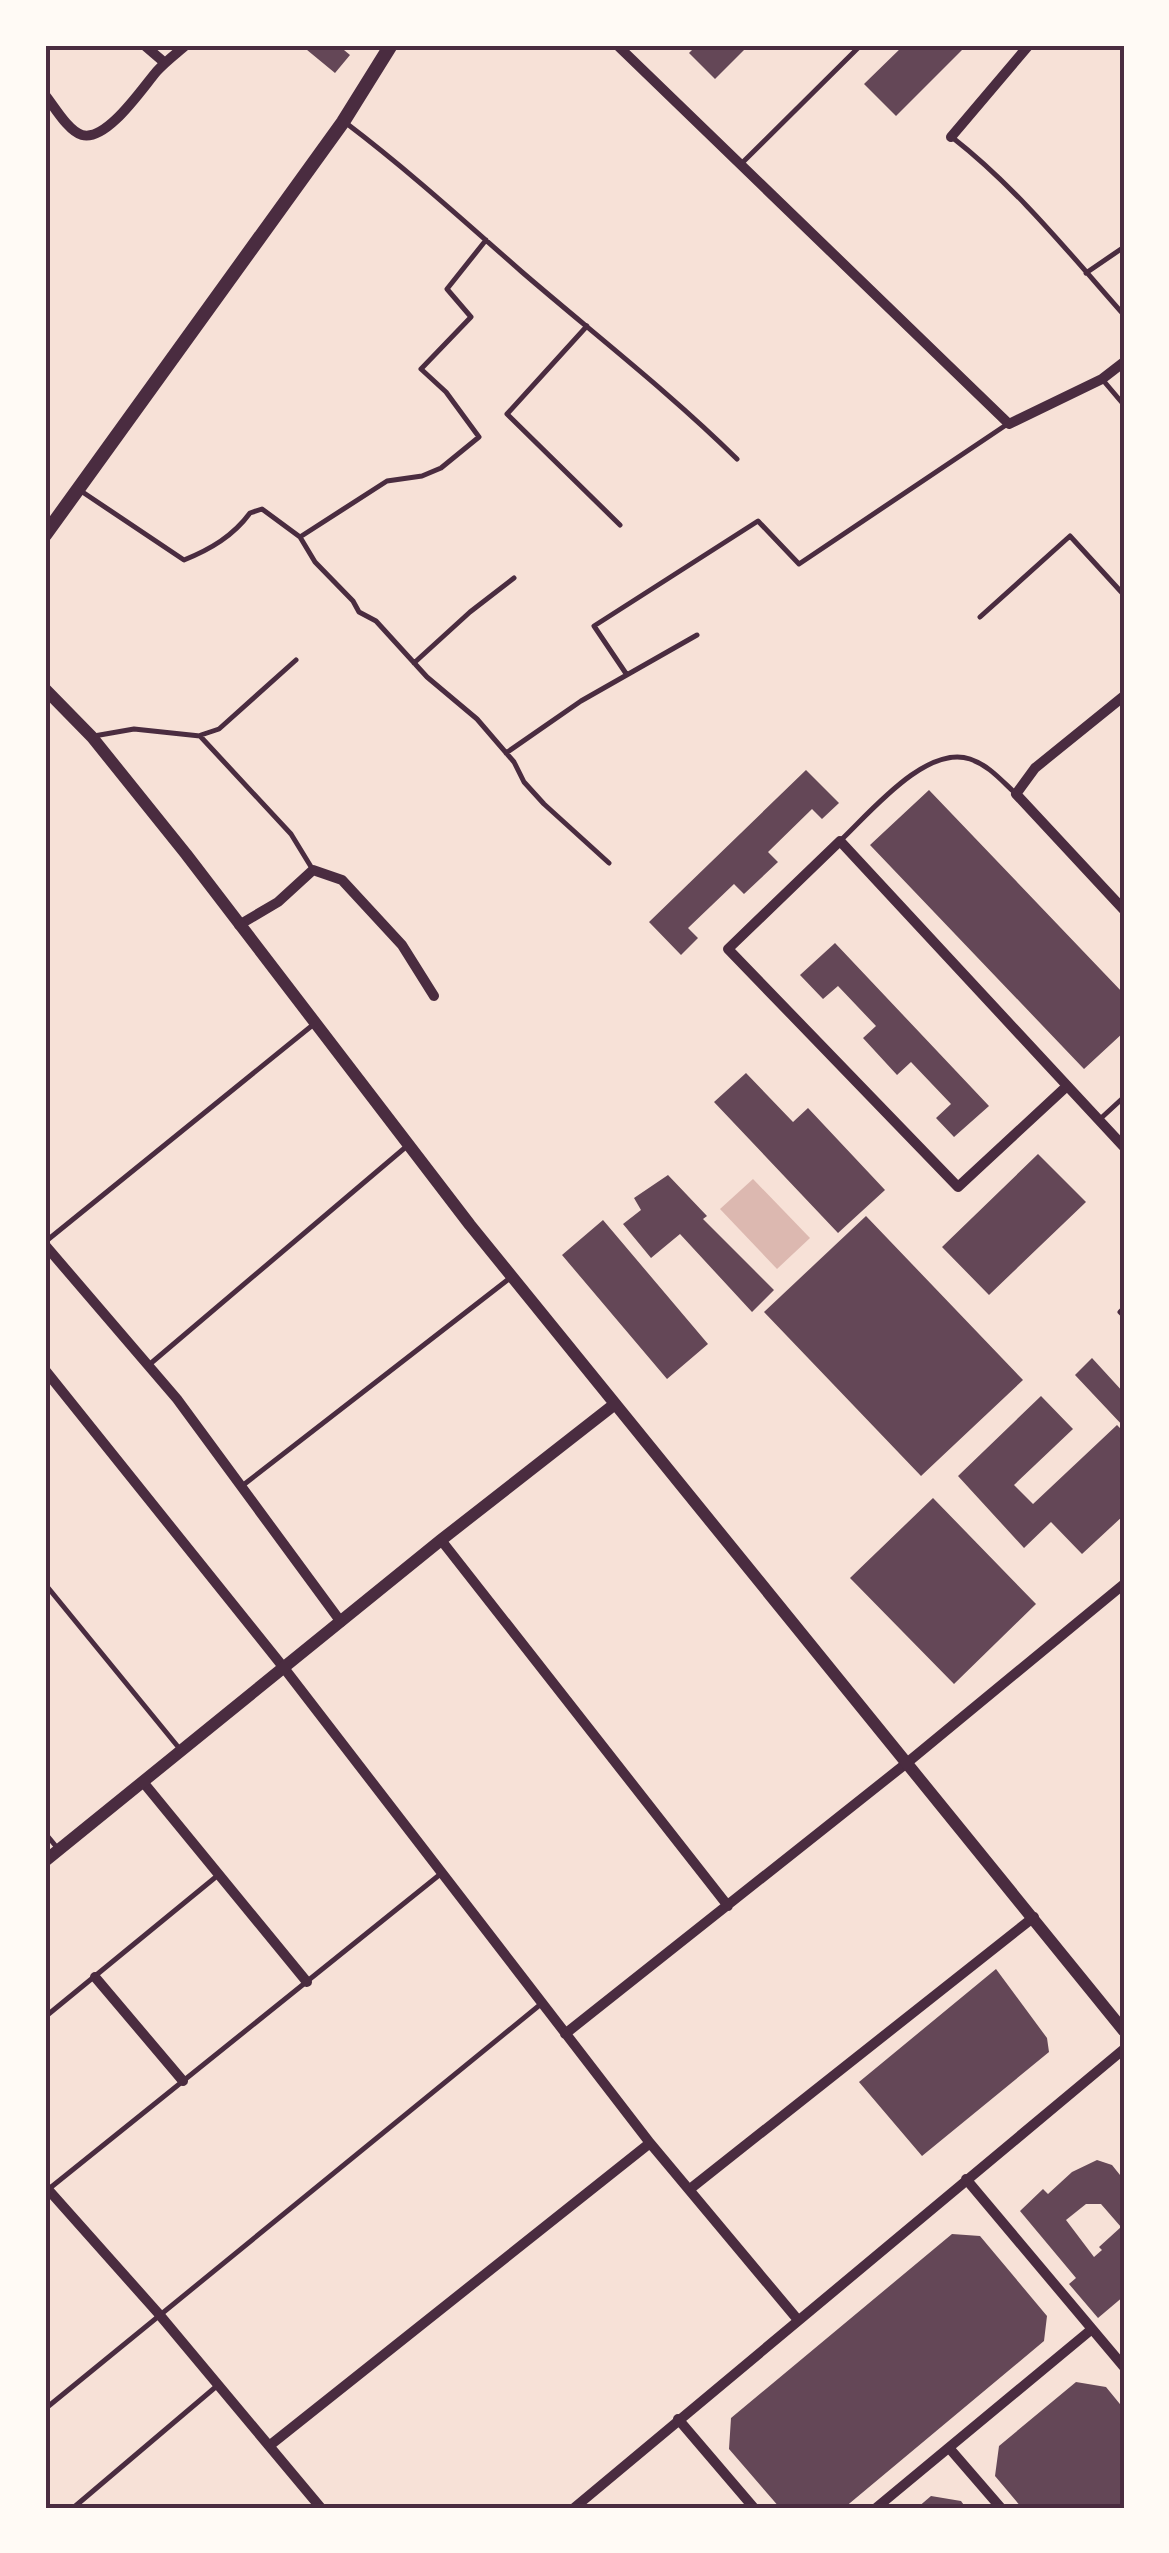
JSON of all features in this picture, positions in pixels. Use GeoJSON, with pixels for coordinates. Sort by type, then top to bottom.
{"type":"FeatureCollection","features":[{"type":"Feature","properties":{"kind":"main road"},"geometry":{"type":"LineString","coordinates":[[48,524],[78,489],[344,122],[391,45]]}},
{"type":"Feature","properties":{"kind":"street"},"geometry":{"type":"LineString","coordinates":[[144,45],[165,64]]}},
{"type":"Feature","properties":{"kind":"street"},"geometry":{"type":"LineString","coordinates":[[45,95],[75,130],[84,136],[94,134],[110,125],[186,45]]}},
{"type":"Feature","properties":{"kind":"street"},"geometry":{"type":"LineString","coordinates":[[617,45],[1008,424],[1102,379],[1124,362]]}},
{"type":"Feature","properties":{"kind":"street"},"geometry":{"type":"LineString","coordinates":[[951,136],[1029,45]]}},
{"type":"Feature","properties":{"kind":"street"},"geometry":{"type":"LineString","coordinates":[[45,689],[92,737],[407,1146],[1124,2031]]}},
{"type":"Feature","properties":{"kind":"street"},"geometry":{"type":"LineString","coordinates":[[1124,696],[1035,768],[1016,794],[1124,910]]}},
{"type":"Feature","properties":{"kind":"street"},"geometry":{"type":"LineString","coordinates":[[1067,1086],[958,1187],[728,950],[840,841],[1124,1146]]}},
{"type":"Feature","properties":{"kind":"street"},"geometry":{"type":"LineString","coordinates":[[239,926],[278,902],[313,870],[342,880],[402,945],[434,996]]}},
{"type":"Feature","properties":{"kind":"street"},"geometry":{"type":"LineString","coordinates":[[45,1244],[242,1486],[341,1622]]}},
{"type":"Feature","properties":{"kind":"street"},"geometry":{"type":"LineString","coordinates":[[45,1370],[284,1668],[650,2143],[798,2320]]}},
{"type":"Feature","properties":{"kind":"street"},"geometry":{"type":"LineString","coordinates":[[45,1861],[615,1404]]}},
{"type":"Feature","properties":{"kind":"street"},"geometry":{"type":"LineString","coordinates":[[441,1540],[728,1906]]}},
{"type":"Feature","properties":{"kind":"street"},"geometry":{"type":"LineString","coordinates":[[565,2034],[908,1762],[1124,1584]]}},
{"type":"Feature","properties":{"kind":"street"},"geometry":{"type":"LineString","coordinates":[[143,1782],[307,1982]]}},
{"type":"Feature","properties":{"kind":"street"},"geometry":{"type":"LineString","coordinates":[[690,2189],[1034,1917]]}},
{"type":"Feature","properties":{"kind":"street"},"geometry":{"type":"LineString","coordinates":[[95,1977],[183,2081]]}},
{"type":"Feature","properties":{"kind":"street"},"geometry":{"type":"LineString","coordinates":[[574,2508],[1124,2049]]}},
{"type":"Feature","properties":{"kind":"street"},"geometry":{"type":"LineString","coordinates":[[269,2446],[650,2143]]}},
{"type":"Feature","properties":{"kind":"street"},"geometry":{"type":"LineString","coordinates":[[966,2179],[1124,2367]]}},
{"type":"Feature","properties":{"kind":"street"},"geometry":{"type":"LineString","coordinates":[[46,2188],[158,2313],[315,2506]]}},
{"type":"Feature","properties":{"kind":"street"},"geometry":{"type":"LineString","coordinates":[[876,2508],[1092,2329]]}},
{"type":"Feature","properties":{"kind":"street"},"geometry":{"type":"LineString","coordinates":[[678,2419],[754,2508]]}},
{"type":"Feature","properties":{"kind":"street"},"geometry":{"type":"LineString","coordinates":[[950,2449],[1001,2508]]}},
{"type":"Feature","properties":{"kind":"lane"},"geometry":{"type":"LineString","coordinates":[[741,164],[861,45]]}},
{"type":"Feature","properties":{"kind":"lane"},"geometry":{"type":"LineString","coordinates":[[344,122],[411,172],[653,384],[684,406],[736,459]]}},
{"type":"Feature","properties":{"kind":"lane"},"geometry":{"type":"LineString","coordinates":[[951,136],[976,156],[1124,316]]}},
{"type":"Feature","properties":{"kind":"lane"},"geometry":{"type":"LineString","coordinates":[[300,536],[387,481],[422,476],[441,468],[478,437],[446,392],[422,370],[471,317],[447,289],[486,240]]}},
{"type":"Feature","properties":{"kind":"lane"},"geometry":{"type":"LineString","coordinates":[[1086,273],[1124,248]]}},
{"type":"Feature","properties":{"kind":"lane"},"geometry":{"type":"LineString","coordinates":[[587,326],[507,414],[620,525]]}},
{"type":"Feature","properties":{"kind":"lane"},"geometry":{"type":"LineString","coordinates":[[1102,379],[1124,404]]}},
{"type":"Feature","properties":{"kind":"lane"},"geometry":{"type":"LineString","coordinates":[[627,675],[594,626],[634,598],[758,521],[800,564],[1008,424]]}},
{"type":"Feature","properties":{"kind":"lane"},"geometry":{"type":"LineString","coordinates":[[78,489],[184,560],[209,550],[239,528],[250,512],[262,510],[300,536],[315,562],[359,612],[376,621],[414,664],[477,720],[544,804],[609,864]]}},
{"type":"Feature","properties":{"kind":"lane"},"geometry":{"type":"LineString","coordinates":[[980,617],[1070,536],[1124,595]]}},
{"type":"Feature","properties":{"kind":"lane"},"geometry":{"type":"LineString","coordinates":[[414,664],[514,578]]}},
{"type":"Feature","properties":{"kind":"lane"},"geometry":{"type":"LineString","coordinates":[[506,753],[581,701],[697,636]]}},
{"type":"Feature","properties":{"kind":"lane"},"geometry":{"type":"LineString","coordinates":[[92,737],[134,728],[200,736],[219,729],[296,660]]}},
{"type":"Feature","properties":{"kind":"lane"},"geometry":{"type":"LineString","coordinates":[[200,736],[291,834],[313,870]]}},
{"type":"Feature","properties":{"kind":"lane"},"geometry":{"type":"LineString","coordinates":[[840,841],[918,768],[939,760],[966,757],[989,768],[1016,794]]}},
{"type":"Feature","properties":{"kind":"lane"},"geometry":{"type":"LineString","coordinates":[[45,1244],[314,1024]]}},
{"type":"Feature","properties":{"kind":"lane"},"geometry":{"type":"LineString","coordinates":[[1099,1120],[1124,1097]]}},
{"type":"Feature","properties":{"kind":"lane"},"geometry":{"type":"LineString","coordinates":[[148,1366],[407,1146]]}},
{"type":"Feature","properties":{"kind":"lane"},"geometry":{"type":"LineString","coordinates":[[242,1486],[512,1276]]}},
{"type":"Feature","properties":{"kind":"lane"},"geometry":{"type":"LineString","coordinates":[[45,1584],[182,1751]]}},
{"type":"Feature","properties":{"kind":"lane"},"geometry":{"type":"LineString","coordinates":[[45,1833],[59,1850]]}},
{"type":"Feature","properties":{"kind":"lane"},"geometry":{"type":"LineString","coordinates":[[46,2188],[443,1872]]}},
{"type":"Feature","properties":{"kind":"lane"},"geometry":{"type":"LineString","coordinates":[[45,2017],[219,1874]]}},
{"type":"Feature","properties":{"kind":"lane"},"geometry":{"type":"LineString","coordinates":[[45,2409],[541,2004]]}},
{"type":"Feature","properties":{"kind":"lane"},"geometry":{"type":"LineString","coordinates":[[73,2508],[218,2385]]}},
{"type":"Feature","properties":{"kind":"shaded area"},"geometry":{"type":"Polygon","coordinates":[[[753,1179],[810,1238],[777,1269],[720,1209],[753,1179]]]}},
{"type":"Feature","properties":{"kind":"building"},"geometry":{"type":"Polygon","coordinates":[[[301,45],[338,45],[350,55],[335,73],[301,45]]]}},
{"type":"Feature","properties":{"kind":"building"},"geometry":{"type":"Polygon","coordinates":[[[697,45],[749,45],[715,79],[689,53],[697,45]]]}},
{"type":"Feature","properties":{"kind":"building"},"geometry":{"type":"Polygon","coordinates":[[[904,45],[967,45],[896,116],[864,84],[904,45]]]}},
{"type":"Feature","properties":{"kind":"building"},"geometry":{"type":"Polygon","coordinates":[[[806,770],[839,803],[822,819],[812,809],[768,852],[778,862],[744,894],[734,884],[688,928],[698,938],[681,955],[649,922],[806,770]]]}},
{"type":"Feature","properties":{"kind":"building"},"geometry":{"type":"Polygon","coordinates":[[[929,790],[1124,994],[1124,1032],[1084,1069],[870,845],[929,790]]]}},
{"type":"Feature","properties":{"kind":"building"},"geometry":{"type":"Polygon","coordinates":[[[835,943],[989,1106],[954,1137],[936,1118],[951,1104],[911,1062],[897,1075],[863,1038],[876,1026],[838,986],[823,999],[800,975],[835,943]]]}},
{"type":"Feature","properties":{"kind":"building"},"geometry":{"type":"Polygon","coordinates":[[[746,1073],[793,1122],[808,1108],[885,1190],[838,1233],[714,1102],[746,1073]]]}},
{"type":"Feature","properties":{"kind":"building"},"geometry":{"type":"Polygon","coordinates":[[[1038,1154],[1086,1202],[989,1295],[942,1247],[1038,1154]]]}},
{"type":"Feature","properties":{"kind":"building"},"geometry":{"type":"Polygon","coordinates":[[[668,1175],[707,1216],[703,1219],[774,1290],[752,1312],[680,1234],[651,1258],[623,1224],[641,1210],[634,1198],[668,1175]]]}},
{"type":"Feature","properties":{"kind":"building"},"geometry":{"type":"Polygon","coordinates":[[[866,1216],[1023,1380],[921,1476],[764,1312],[866,1216]]]}},
{"type":"Feature","properties":{"kind":"building"},"geometry":{"type":"Polygon","coordinates":[[[603,1220],[708,1344],[667,1379],[562,1255],[603,1220]]]}},
{"type":"Feature","properties":{"kind":"building"},"geometry":{"type":"Polygon","coordinates":[[[1092,1358],[1124,1393],[1124,1427],[1075,1375],[1092,1358]]]}},
{"type":"Feature","properties":{"kind":"building"},"geometry":{"type":"Polygon","coordinates":[[[1041,1396],[1073,1429],[1014,1485],[1033,1504],[1117,1425],[1124,1432],[1124,1515],[1082,1554],[1051,1522],[1024,1548],[958,1476],[1041,1396]]]}},
{"type":"Feature","properties":{"kind":"building"},"geometry":{"type":"Polygon","coordinates":[[[933,1498],[1036,1604],[954,1684],[850,1578],[933,1498]]]}},
{"type":"Feature","properties":{"kind":"building"},"geometry":{"type":"Polygon","coordinates":[[[996,1969],[1047,2038],[1049,2052],[922,2156],[859,2082],[996,1969]]]}},
{"type":"Feature","properties":{"kind":"building"},"geometry":{"type":"Polygon","coordinates":[[[1097,2160],[1112,2165],[1124,2180],[1124,2296],[1098,2318],[1069,2284],[1076,2278],[1020,2211],[1043,2189],[1048,2194],[1072,2172],[1097,2160]],[[1086,2204],[1066,2220],[1094,2257],[1121,2227],[1101,2204],[1086,2204]]]}},
{"type":"Feature","properties":{"kind":"building"},"geometry":{"type":"Polygon","coordinates":[[[952,2234],[980,2236],[1047,2316],[1044,2341],[844,2508],[780,2508],[729,2449],[731,2418],[952,2234]]]}},
{"type":"Feature","properties":{"kind":"building"},"geometry":{"type":"Polygon","coordinates":[[[1076,2382],[1106,2387],[1124,2409],[1124,2508],[1022,2508],[995,2476],[999,2446],[1076,2382]]]}},
{"type":"Feature","properties":{"kind":"building"},"geometry":{"type":"Polygon","coordinates":[[[931,2496],[961,2501],[966,2508],[917,2508],[931,2496]]]}}]}
